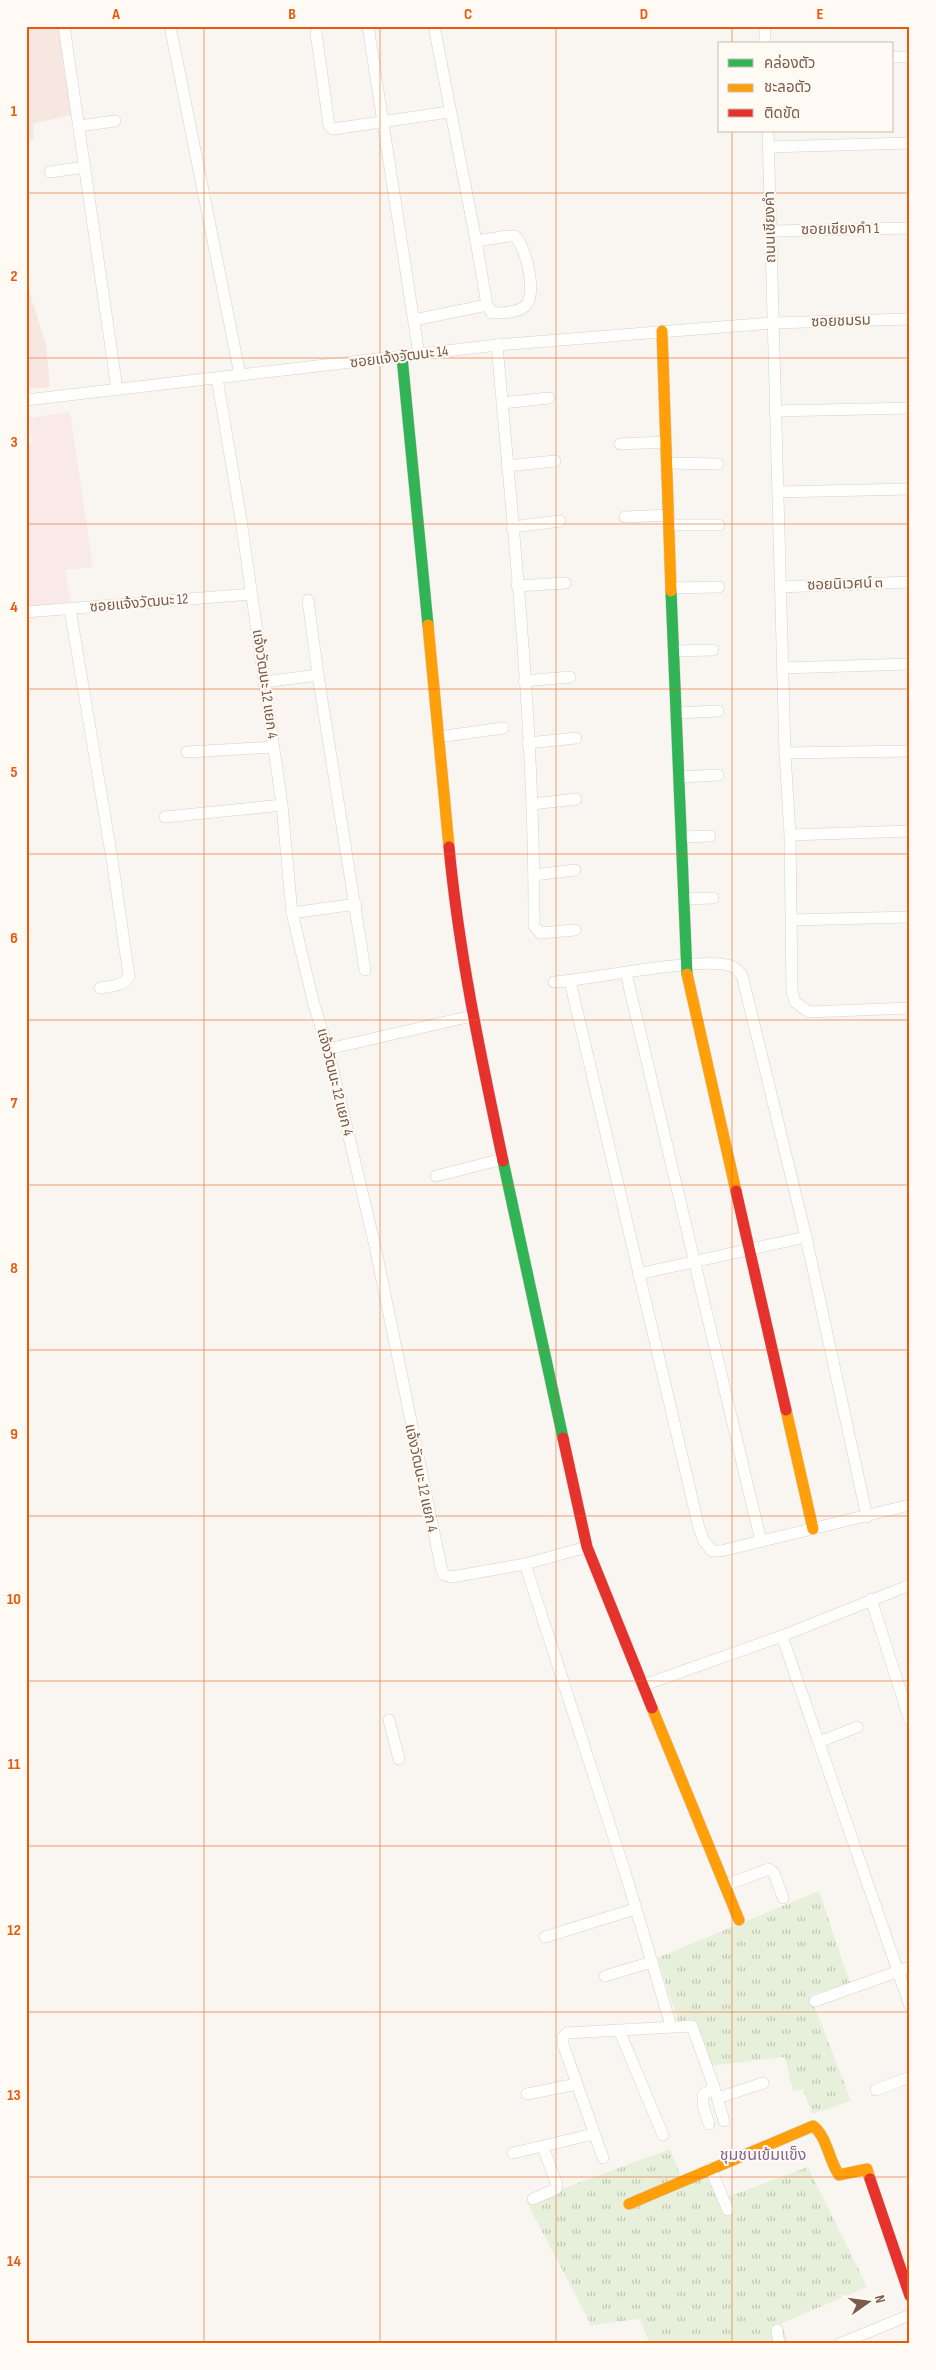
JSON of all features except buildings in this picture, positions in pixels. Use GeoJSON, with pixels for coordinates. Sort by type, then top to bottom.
{"type":"FeatureCollection","features":[{"type":"Feature","properties":{"kind":"street"},"geometry":{"type":"LineString","coordinates":[[64,26],[117,389]]}},
{"type":"Feature","properties":{"kind":"street"},"geometry":{"type":"LineString","coordinates":[[170,26],[240,375]]}},
{"type":"Feature","properties":{"kind":"street"},"geometry":{"type":"LineString","coordinates":[[368,26],[419,354]]}},
{"type":"Feature","properties":{"kind":"street"},"geometry":{"type":"LineString","coordinates":[[434,26],[487,305],[492,313],[520,309],[525,306],[530,295],[526,259],[521,242],[515,236],[476,241]]}},
{"type":"Feature","properties":{"kind":"street"},"geometry":{"type":"LineString","coordinates":[[765,26],[765,42]]}},
{"type":"Feature","properties":{"kind":"street"},"geometry":{"type":"LineString","coordinates":[[316,34],[330,128],[332,130],[449,112]]}},
{"type":"Feature","properties":{"kind":"street"},"geometry":{"type":"LineString","coordinates":[[894,57],[910,57]]}},
{"type":"Feature","properties":{"kind":"street"},"geometry":{"type":"LineString","coordinates":[[79,126],[115,121]]}},
{"type":"Feature","properties":{"kind":"street","name":"ถนนเชียงคำ"},"geometry":{"type":"LineString","coordinates":[[768,132],[785,753],[790,835],[792,990],[800,1008],[809,1012],[910,1008]]}},
{"type":"Feature","properties":{"kind":"street"},"geometry":{"type":"LineString","coordinates":[[768,147],[910,143]]}},
{"type":"Feature","properties":{"kind":"street"},"geometry":{"type":"LineString","coordinates":[[50,172],[85,168]]}},
{"type":"Feature","properties":{"kind":"street","name":"ซอยเชียงคำ 1"},"geometry":{"type":"LineString","coordinates":[[771,231],[910,228]]}},
{"type":"Feature","properties":{"kind":"street"},"geometry":{"type":"LineString","coordinates":[[414,320],[487,305]]}},
{"type":"Feature","properties":{"kind":"street","name":"ซอยชมรม"},"geometry":{"type":"LineString","coordinates":[[772,323],[910,318]]}},
{"type":"Feature","properties":{"kind":"street","name":"ซอยแจ้งวัฒนะ 14"},"geometry":{"type":"LineString","coordinates":[[26,400],[497,345],[662,330],[772,323]]}},
{"type":"Feature","properties":{"kind":"street"},"geometry":{"type":"LineString","coordinates":[[662,330],[685,965],[813,1529]]}},
{"type":"Feature","properties":{"kind":"street"},"geometry":{"type":"LineString","coordinates":[[497,345],[518,586],[532,804],[534,926],[540,932],[575,930]]}},
{"type":"Feature","properties":{"kind":"street"},"geometry":{"type":"LineString","coordinates":[[402,356],[454,897],[472,1016],[587,1547],[739,1920]]}},
{"type":"Feature","properties":{"kind":"street","name":"แจ้งวัฒนะ 12 แยก 4"},"geometry":{"type":"LineString","coordinates":[[217,378],[252,594],[274,747],[282,805],[292,913],[314,1005],[328,1049],[375,1246],[441,1567],[444,1575],[452,1577],[525,1564]]}},
{"type":"Feature","properties":{"kind":"street"},"geometry":{"type":"LineString","coordinates":[[502,403],[549,398]]}},
{"type":"Feature","properties":{"kind":"street"},"geometry":{"type":"LineString","coordinates":[[775,411],[910,408]]}},
{"type":"Feature","properties":{"kind":"street"},"geometry":{"type":"LineString","coordinates":[[620,444],[666,442]]}},
{"type":"Feature","properties":{"kind":"street"},"geometry":{"type":"LineString","coordinates":[[507,466],[555,461]]}},
{"type":"Feature","properties":{"kind":"street"},"geometry":{"type":"LineString","coordinates":[[667,463],[718,464]]}},
{"type":"Feature","properties":{"kind":"street"},"geometry":{"type":"LineString","coordinates":[[778,492],[910,489]]}},
{"type":"Feature","properties":{"kind":"street"},"geometry":{"type":"LineString","coordinates":[[625,517],[719,524]]}},
{"type":"Feature","properties":{"kind":"street"},"geometry":{"type":"LineString","coordinates":[[512,526],[560,521]]}},
{"type":"Feature","properties":{"kind":"street","name":"ซอยนิเวศน์ ๓"},"geometry":{"type":"LineString","coordinates":[[780,586],[910,582]]}},
{"type":"Feature","properties":{"kind":"street"},"geometry":{"type":"LineString","coordinates":[[518,586],[565,583]]}},
{"type":"Feature","properties":{"kind":"street"},"geometry":{"type":"LineString","coordinates":[[672,588],[719,587]]}},
{"type":"Feature","properties":{"kind":"street","name":"ซอยแจ้งวัฒนะ 12"},"geometry":{"type":"LineString","coordinates":[[26,612],[252,594]]}},
{"type":"Feature","properties":{"kind":"street"},"geometry":{"type":"LineString","coordinates":[[308,600],[318,675],[365,970]]}},
{"type":"Feature","properties":{"kind":"street"},"geometry":{"type":"LineString","coordinates":[[70,609],[112,859],[129,976],[126,982],[119,985],[100,988]]}},
{"type":"Feature","properties":{"kind":"street"},"geometry":{"type":"LineString","coordinates":[[674,651],[713,650]]}},
{"type":"Feature","properties":{"kind":"street"},"geometry":{"type":"LineString","coordinates":[[783,668],[910,664]]}},
{"type":"Feature","properties":{"kind":"street"},"geometry":{"type":"LineString","coordinates":[[264,682],[318,675]]}},
{"type":"Feature","properties":{"kind":"street"},"geometry":{"type":"LineString","coordinates":[[524,681],[570,677]]}},
{"type":"Feature","properties":{"kind":"street"},"geometry":{"type":"LineString","coordinates":[[676,713],[718,711]]}},
{"type":"Feature","properties":{"kind":"street"},"geometry":{"type":"LineString","coordinates":[[438,737],[503,728]]}},
{"type":"Feature","properties":{"kind":"street"},"geometry":{"type":"LineString","coordinates":[[528,743],[576,738]]}},
{"type":"Feature","properties":{"kind":"street"},"geometry":{"type":"LineString","coordinates":[[187,752],[274,747]]}},
{"type":"Feature","properties":{"kind":"street"},"geometry":{"type":"LineString","coordinates":[[785,753],[910,751]]}},
{"type":"Feature","properties":{"kind":"street"},"geometry":{"type":"LineString","coordinates":[[679,777],[718,775]]}},
{"type":"Feature","properties":{"kind":"street"},"geometry":{"type":"LineString","coordinates":[[532,804],[576,799]]}},
{"type":"Feature","properties":{"kind":"street"},"geometry":{"type":"LineString","coordinates":[[165,817],[282,805]]}},
{"type":"Feature","properties":{"kind":"street"},"geometry":{"type":"LineString","coordinates":[[790,835],[910,831]]}},
{"type":"Feature","properties":{"kind":"street"},"geometry":{"type":"LineString","coordinates":[[681,837],[710,836]]}},
{"type":"Feature","properties":{"kind":"street"},"geometry":{"type":"LineString","coordinates":[[534,875],[575,870]]}},
{"type":"Feature","properties":{"kind":"street"},"geometry":{"type":"LineString","coordinates":[[684,899],[714,898]]}},
{"type":"Feature","properties":{"kind":"street"},"geometry":{"type":"LineString","coordinates":[[292,913],[356,904]]}},
{"type":"Feature","properties":{"kind":"street"},"geometry":{"type":"LineString","coordinates":[[792,920],[910,917]]}},
{"type":"Feature","properties":{"kind":"street"},"geometry":{"type":"LineString","coordinates":[[554,982],[685,965],[722,964],[734,967],[742,975],[806,1237],[867,1517]]}},
{"type":"Feature","properties":{"kind":"street"},"geometry":{"type":"LineString","coordinates":[[626,973],[693,1262],[761,1542]]}},
{"type":"Feature","properties":{"kind":"street"},"geometry":{"type":"LineString","coordinates":[[570,981],[638,1274],[699,1528],[704,1541],[712,1551],[721,1551],[910,1505]]}},
{"type":"Feature","properties":{"kind":"street"},"geometry":{"type":"LineString","coordinates":[[328,1049],[472,1016]]}},
{"type":"Feature","properties":{"kind":"street"},"geometry":{"type":"LineString","coordinates":[[436,1176],[503,1159]]}},
{"type":"Feature","properties":{"kind":"street"},"geometry":{"type":"LineString","coordinates":[[638,1274],[806,1237]]}},
{"type":"Feature","properties":{"kind":"street"},"geometry":{"type":"LineString","coordinates":[[587,1547],[525,1564],[625,1872],[671,2026]]}},
{"type":"Feature","properties":{"kind":"street"},"geometry":{"type":"LineString","coordinates":[[644,1685],[782,1636],[870,1599],[910,1585]]}},
{"type":"Feature","properties":{"kind":"street"},"geometry":{"type":"LineString","coordinates":[[870,1599],[910,1721]]}},
{"type":"Feature","properties":{"kind":"street"},"geometry":{"type":"LineString","coordinates":[[782,1636],[819,1742],[904,1969],[910,2006]]}},
{"type":"Feature","properties":{"kind":"street"},"geometry":{"type":"LineString","coordinates":[[389,1720],[399,1759]]}},
{"type":"Feature","properties":{"kind":"street"},"geometry":{"type":"LineString","coordinates":[[819,1742],[857,1727]]}},
{"type":"Feature","properties":{"kind":"street"},"geometry":{"type":"LineString","coordinates":[[726,1885],[769,1869],[774,1873],[783,1898]]}},
{"type":"Feature","properties":{"kind":"street"},"geometry":{"type":"LineString","coordinates":[[545,1937],[635,1909]]}},
{"type":"Feature","properties":{"kind":"street"},"geometry":{"type":"LineString","coordinates":[[605,1976],[652,1962]]}},
{"type":"Feature","properties":{"kind":"street"},"geometry":{"type":"LineString","coordinates":[[815,2001],[904,1969]]}},
{"type":"Feature","properties":{"kind":"street"},"geometry":{"type":"LineString","coordinates":[[603,2158],[563,2044],[563,2037],[568,2034],[692,2026],[716,2092],[724,2121]]}},
{"type":"Feature","properties":{"kind":"street"},"geometry":{"type":"LineString","coordinates":[[619,2030],[663,2136]]}},
{"type":"Feature","properties":{"kind":"street"},"geometry":{"type":"LineString","coordinates":[[876,2090],[910,2077]]}},
{"type":"Feature","properties":{"kind":"street"},"geometry":{"type":"LineString","coordinates":[[527,2094],[577,2084]]}},
{"type":"Feature","properties":{"kind":"street"},"geometry":{"type":"LineString","coordinates":[[710,2124],[703,2105],[703,2095],[763,2084]]}},
{"type":"Feature","properties":{"kind":"street"},"geometry":{"type":"LineString","coordinates":[[630,2204],[710,2168],[813,2126],[819,2130],[834,2168],[840,2175],[867,2169],[910,2296]]}},
{"type":"Feature","properties":{"kind":"street"},"geometry":{"type":"LineString","coordinates":[[513,2152],[543,2147],[594,2134]]}},
{"type":"Feature","properties":{"kind":"street"},"geometry":{"type":"LineString","coordinates":[[533,2200],[556,2190],[557,2185],[543,2147]]}},
{"type":"Feature","properties":{"kind":"street"},"geometry":{"type":"LineString","coordinates":[[710,2168],[728,2210]]}},
{"type":"Feature","properties":{"kind":"street"},"geometry":{"type":"LineString","coordinates":[[839,2344],[910,2315]]}},
{"type":"Feature","properties":{"kind":"street"},"geometry":{"type":"LineString","coordinates":[[777,2330],[780,2344]]}},
{"type":"Feature","properties":{"kind":"shaded area"},"geometry":{"type":"Polygon","coordinates":[[[26,26],[60,26],[71,115],[33,124],[34,140],[26,141],[26,26]]]}},
{"type":"Feature","properties":{"kind":"shaded area"},"geometry":{"type":"Polygon","coordinates":[[[26,281],[46,345],[50,387],[26,389],[26,281]]]}},
{"type":"Feature","properties":{"kind":"shaded area"},"geometry":{"type":"Polygon","coordinates":[[[70,412],[93,567],[65,570],[71,603],[26,607],[26,445],[33,444],[29,418],[70,412]]]}},
{"type":"Feature","properties":{"kind":"green space"},"geometry":{"type":"Polygon","coordinates":[[[819,1891],[850,1983],[810,1995],[851,2101],[812,2114],[803,2089],[793,2091],[785,2057],[708,2066],[696,2021],[679,2023],[657,1958],[819,1891]]]}},
{"type":"Feature","properties":{"kind":"green space"},"geometry":{"type":"Polygon","coordinates":[[[670,2149],[683,2182],[711,2170],[722,2199],[808,2167],[867,2287],[782,2323],[788,2344],[650,2344],[640,2319],[591,2325],[527,2202],[670,2149]]]}},
{"type":"Feature","properties":{"kind":"traffic: fast"},"geometry":{"type":"LineString","coordinates":[[402,357],[428,625]]}},
{"type":"Feature","properties":{"kind":"traffic: fast"},"geometry":{"type":"LineString","coordinates":[[671,591],[687,974]]}},
{"type":"Feature","properties":{"kind":"traffic: fast"},"geometry":{"type":"LineString","coordinates":[[503,1161],[563,1438]]}},
{"type":"Feature","properties":{"kind":"traffic: slow"},"geometry":{"type":"LineString","coordinates":[[662,331],[671,591]]}},
{"type":"Feature","properties":{"kind":"traffic: slow"},"geometry":{"type":"LineString","coordinates":[[428,625],[449,847]]}},
{"type":"Feature","properties":{"kind":"traffic: slow"},"geometry":{"type":"LineString","coordinates":[[687,974],[736,1191]]}},
{"type":"Feature","properties":{"kind":"traffic: slow"},"geometry":{"type":"LineString","coordinates":[[786,1410],[813,1529]]}},
{"type":"Feature","properties":{"kind":"traffic: slow"},"geometry":{"type":"LineString","coordinates":[[652,1708],[739,1920]]}},
{"type":"Feature","properties":{"kind":"traffic: slow"},"geometry":{"type":"LineString","coordinates":[[629,2204],[813,2126],[822,2136],[839,2175],[867,2169],[870,2179]]}},
{"type":"Feature","properties":{"kind":"traffic: jam"},"geometry":{"type":"LineString","coordinates":[[449,847],[465,966],[503,1161]]}},
{"type":"Feature","properties":{"kind":"traffic: jam"},"geometry":{"type":"LineString","coordinates":[[736,1191],[786,1410]]}},
{"type":"Feature","properties":{"kind":"traffic: jam"},"geometry":{"type":"LineString","coordinates":[[563,1438],[587,1547],[652,1708]]}},
{"type":"Feature","properties":{"kind":"traffic: jam"},"geometry":{"type":"LineString","coordinates":[[870,2179],[910,2296]]}},
{"type":"Feature","properties":{"kind":"district","name":"ชุมชนเข้มแข็ง"},"geometry":{"type":"Point","coordinates":[763,2155]}}]}
